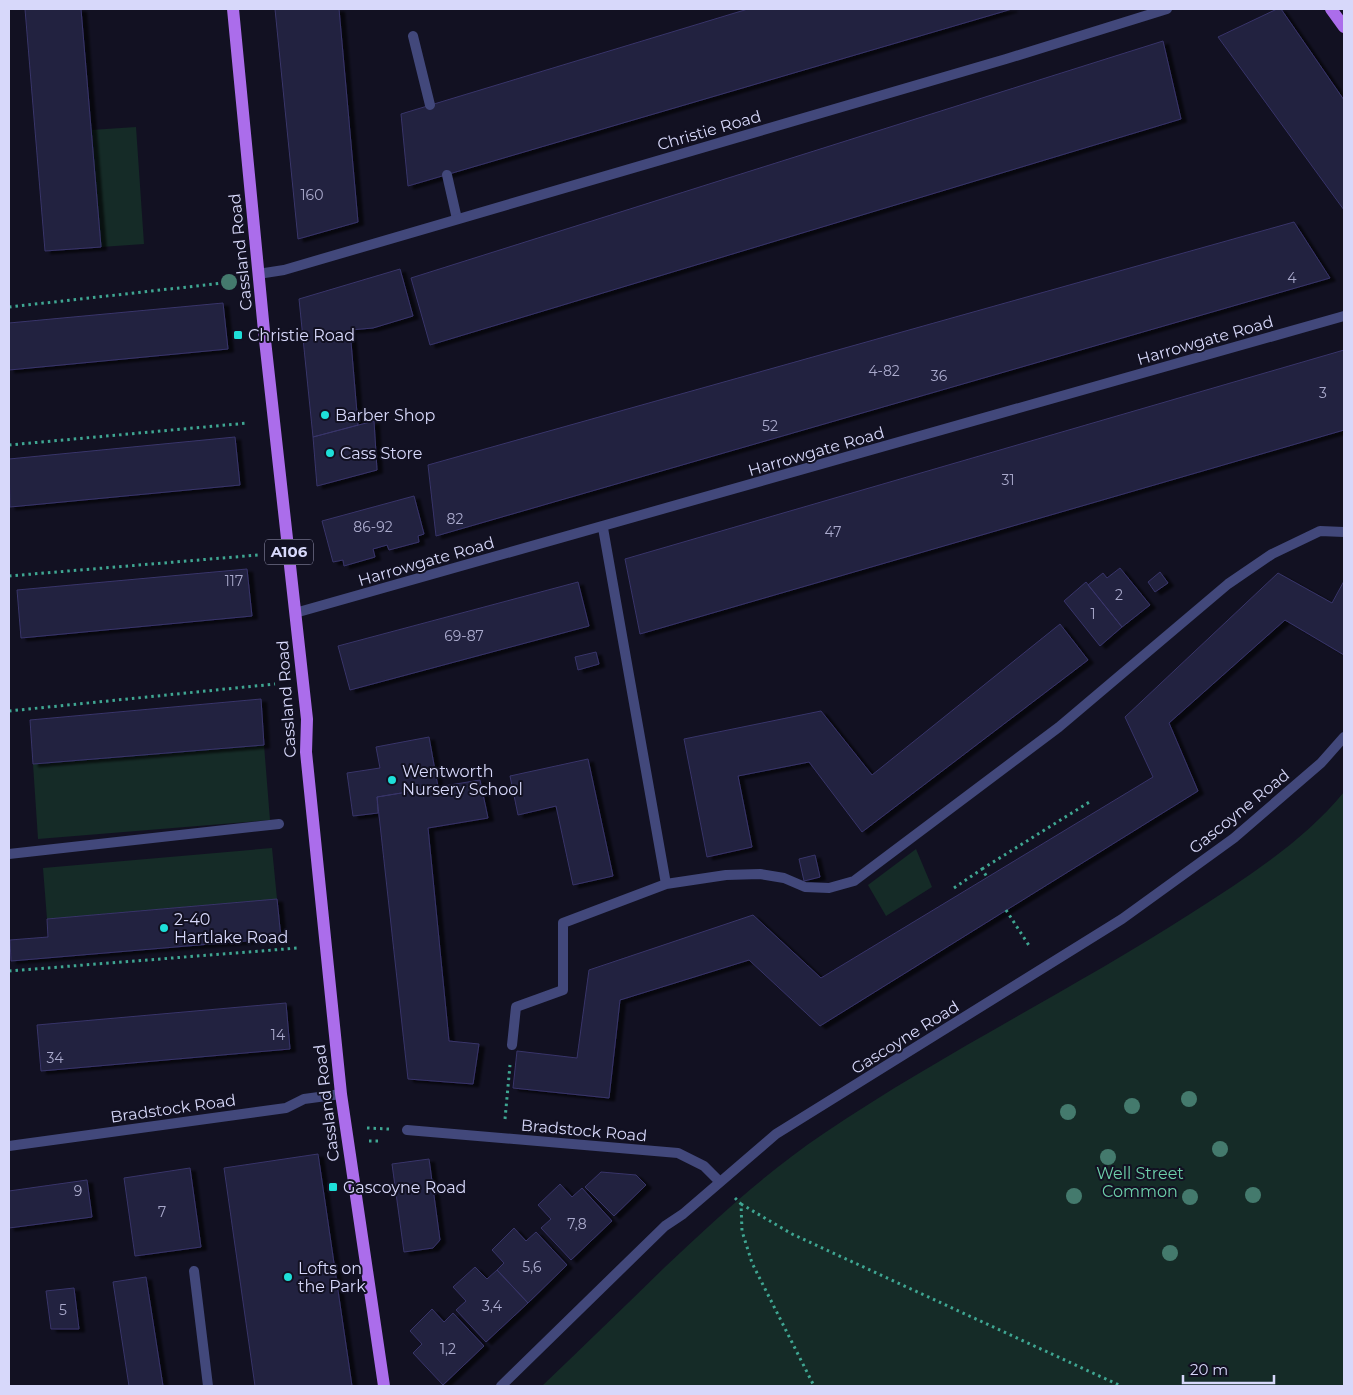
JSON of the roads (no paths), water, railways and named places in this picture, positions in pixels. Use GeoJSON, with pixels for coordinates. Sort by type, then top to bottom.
{"type":"FeatureCollection","features":[{"type":"Feature","properties":{"kind":"main road","name":"Cassland Road"},"geometry":{"type":"LineString","coordinates":[[233,9],[258,274],[307,719],[306,752],[340,1094],[384,1386]]}},
{"type":"Feature","properties":{"kind":"main road"},"geometry":{"type":"LineString","coordinates":[[1330,9],[1344,27]]}},
{"type":"Feature","properties":{"kind":"street","name":"Christie Road"},"geometry":{"type":"LineString","coordinates":[[258,274],[284,270],[1006,59],[1167,9]]}},
{"type":"Feature","properties":{"kind":"street"},"geometry":{"type":"LineString","coordinates":[[413,36],[430,105]]}},
{"type":"Feature","properties":{"kind":"street"},"geometry":{"type":"LineString","coordinates":[[447,175],[458,219]]}},
{"type":"Feature","properties":{"kind":"street","name":"Harrowgate Road"},"geometry":{"type":"LineString","coordinates":[[296,613],[602,528],[1344,316]]}},
{"type":"Feature","properties":{"kind":"street"},"geometry":{"type":"LineString","coordinates":[[602,528],[666,884]]}},
{"type":"Feature","properties":{"kind":"street"},"geometry":{"type":"LineString","coordinates":[[512,1044],[516,1007],[563,990],[563,923],[666,884],[726,875],[760,874],[784,878],[805,887],[829,888],[854,881],[1059,727],[1228,584],[1272,554],[1320,531],[1344,532]]}},
{"type":"Feature","properties":{"kind":"street","name":"Gascoyne Road"},"geometry":{"type":"LineString","coordinates":[[501,1386],[665,1226],[683,1214],[719,1181],[776,1134],[1130,914],[1234,838],[1321,762],[1344,737]]}},
{"type":"Feature","properties":{"kind":"street"},"geometry":{"type":"LineString","coordinates":[[9,854],[279,824]]}},
{"type":"Feature","properties":{"kind":"street","name":"Bradstock Road"},"geometry":{"type":"LineString","coordinates":[[9,1146],[286,1108],[304,1099],[340,1094]]}},
{"type":"Feature","properties":{"kind":"street","name":"Bradstock Road"},"geometry":{"type":"LineString","coordinates":[[407,1130],[678,1153],[704,1166],[719,1181]]}},
{"type":"Feature","properties":{"kind":"street"},"geometry":{"type":"LineString","coordinates":[[194,1271],[208,1386]]}},
{"type":"Feature","properties":{"kind":"place","name":"Christie Road"},"geometry":{"type":"Point","coordinates":[238,335]}},
{"type":"Feature","properties":{"kind":"place","name":"Barber Shop"},"geometry":{"type":"Point","coordinates":[325,415]}},
{"type":"Feature","properties":{"kind":"place","name":"Cass Store"},"geometry":{"type":"Point","coordinates":[330,453]}},
{"type":"Feature","properties":{"kind":"place","name":"Wentworth Nursery School"},"geometry":{"type":"Point","coordinates":[392,780]}},
{"type":"Feature","properties":{"kind":"place","name":"2-40 Hartlake Road"},"geometry":{"type":"Point","coordinates":[164,928]}},
{"type":"Feature","properties":{"kind":"place","name":"Gascoyne Road"},"geometry":{"type":"Point","coordinates":[333,1187]}},
{"type":"Feature","properties":{"kind":"place","name":"Lofts on the Park"},"geometry":{"type":"Point","coordinates":[288,1277]}},
{"type":"Feature","properties":{"kind":"park label","name":"Well Street Common"},"geometry":{"type":"Point","coordinates":[1140,1182]}}]}
